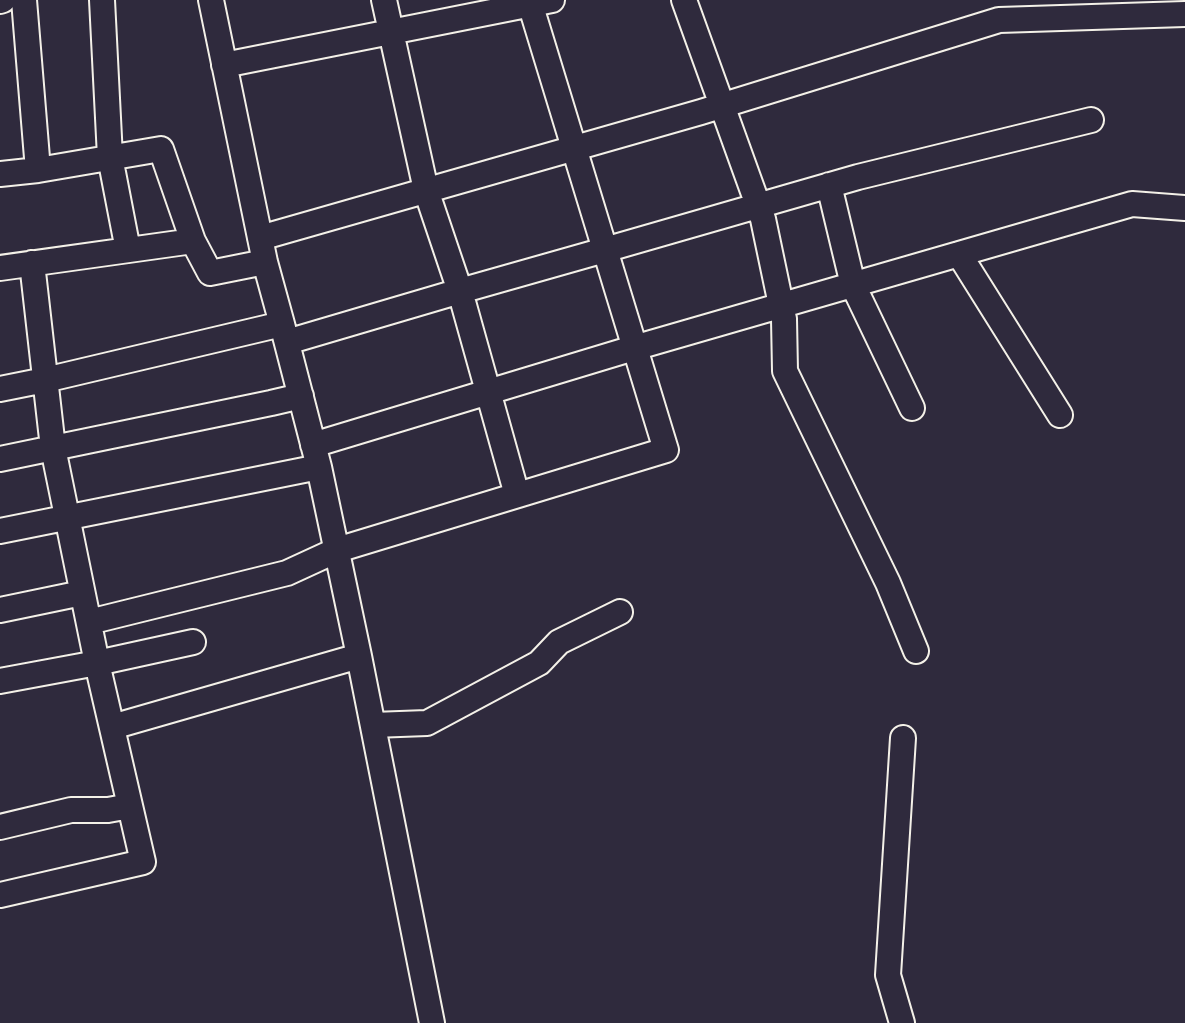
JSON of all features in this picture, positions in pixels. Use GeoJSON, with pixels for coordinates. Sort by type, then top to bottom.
{"type":"FeatureCollection","features":[{"type":"Feature","properties":{"kind":"street"},"geometry":{"type":"LineString","coordinates":[[24,0],[38,170]]}},
{"type":"Feature","properties":{"kind":"street"},"geometry":{"type":"LineString","coordinates":[[102,0],[110,158],[128,250]]}},
{"type":"Feature","properties":{"kind":"street"},"geometry":{"type":"LineString","coordinates":[[211,0],[265,262],[301,396],[337,550],[432,1023]]}},
{"type":"Feature","properties":{"kind":"street"},"geometry":{"type":"LineString","coordinates":[[384,0],[426,191],[460,291],[517,495]]}},
{"type":"Feature","properties":{"kind":"street"},"geometry":{"type":"LineString","coordinates":[[224,65],[391,33],[529,3],[552,0]]}},
{"type":"Feature","properties":{"kind":"street"},"geometry":{"type":"LineString","coordinates":[[684,0],[763,219],[784,319],[785,371],[888,583],[916,651]]}},
{"type":"Feature","properties":{"kind":"street"},"geometry":{"type":"LineString","coordinates":[[88,622],[287,573],[337,550],[666,450],[529,3]]}},
{"type":"Feature","properties":{"kind":"street"},"geometry":{"type":"LineString","coordinates":[[260,238],[722,106],[998,20],[1185,14]]}},
{"type":"Feature","properties":{"kind":"street"},"geometry":{"type":"LineString","coordinates":[[0,389],[284,333],[460,291],[858,177],[1091,120]]}},
{"type":"Feature","properties":{"kind":"street"},"geometry":{"type":"LineString","coordinates":[[0,174],[38,170],[161,149],[194,241],[210,273],[265,262]]}},
{"type":"Feature","properties":{"kind":"street"},"geometry":{"type":"LineString","coordinates":[[829,186],[854,285],[912,408]]}},
{"type":"Feature","properties":{"kind":"street"},"geometry":{"type":"LineString","coordinates":[[0,531],[67,517],[316,456],[488,392],[1132,204],[1185,208]]}},
{"type":"Feature","properties":{"kind":"street"},"geometry":{"type":"LineString","coordinates":[[0,268],[194,241]]}},
{"type":"Feature","properties":{"kind":"street"},"geometry":{"type":"LineString","coordinates":[[959,254],[1060,414]]}},
{"type":"Feature","properties":{"kind":"street"},"geometry":{"type":"LineString","coordinates":[[0,895],[144,862],[96,663],[53,448],[32,263]]}},
{"type":"Feature","properties":{"kind":"street"},"geometry":{"type":"LineString","coordinates":[[0,459],[271,404],[301,396]]}},
{"type":"Feature","properties":{"kind":"street"},"geometry":{"type":"LineString","coordinates":[[0,610],[82,593]]}},
{"type":"Feature","properties":{"kind":"street"},"geometry":{"type":"LineString","coordinates":[[373,725],[427,723],[539,663],[559,642],[620,612]]}},
{"type":"Feature","properties":{"kind":"street"},"geometry":{"type":"LineString","coordinates":[[0,681],[194,642]]}},
{"type":"Feature","properties":{"kind":"street"},"geometry":{"type":"LineString","coordinates":[[112,727],[359,656]]}},
{"type":"Feature","properties":{"kind":"street"},"geometry":{"type":"LineString","coordinates":[[902,1023],[888,975],[904,738]]}},
{"type":"Feature","properties":{"kind":"street"},"geometry":{"type":"LineString","coordinates":[[0,827],[71,810],[108,810],[130,806]]}}]}
